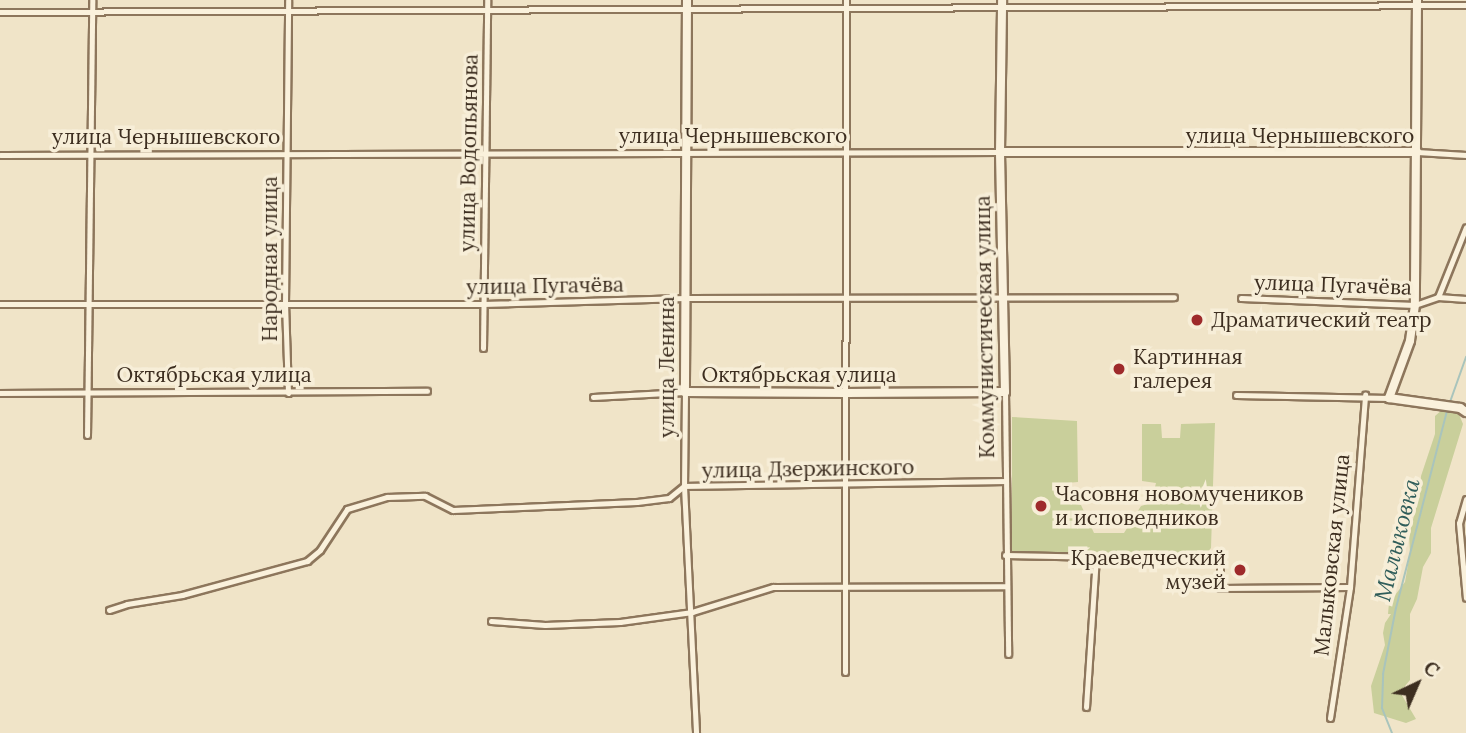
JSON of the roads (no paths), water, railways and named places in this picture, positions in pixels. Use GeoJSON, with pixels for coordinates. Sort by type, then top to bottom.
{"type":"FeatureCollection","features":[{"type":"Feature","properties":{"kind":"street"},"geometry":{"type":"LineString","coordinates":[[87,435],[88,156],[92,0]]}},
{"type":"Feature","properties":{"kind":"street","name":"Народная улица"},"geometry":{"type":"LineString","coordinates":[[288,0],[285,304],[288,393]]}},
{"type":"Feature","properties":{"kind":"street","name":"улица Водопьянова"},"geometry":{"type":"LineString","coordinates":[[483,348],[487,0]]}},
{"type":"Feature","properties":{"kind":"street"},"geometry":{"type":"LineString","coordinates":[[0,12],[687,4],[1417,2],[1466,5]]}},
{"type":"Feature","properties":{"kind":"street"},"geometry":{"type":"LineString","coordinates":[[1389,398],[1410,341],[1415,305],[1417,2]]}},
{"type":"Feature","properties":{"kind":"street","name":"Коммунистическая улица"},"geometry":{"type":"LineString","coordinates":[[1002,3],[1000,152],[1008,654]]}},
{"type":"Feature","properties":{"kind":"street","name":"улица Ленина"},"geometry":{"type":"LineString","coordinates":[[687,4],[684,486],[696,733]]}},
{"type":"Feature","properties":{"kind":"street"},"geometry":{"type":"LineString","coordinates":[[845,672],[848,298],[846,4]]}},
{"type":"Feature","properties":{"kind":"street","name":"улица Чернышевского"},"geometry":{"type":"LineString","coordinates":[[0,155],[485,156],[685,151],[1418,152],[1466,155]]}},
{"type":"Feature","properties":{"kind":"street"},"geometry":{"type":"LineString","coordinates":[[1438,297],[1466,227]]}},
{"type":"Feature","properties":{"kind":"street","name":"улица Пугачёва"},"geometry":{"type":"LineString","coordinates":[[0,304],[483,304],[685,298],[1004,295],[1174,297]]}},
{"type":"Feature","properties":{"kind":"street","name":"улица Пугачёва"},"geometry":{"type":"LineString","coordinates":[[1241,298],[1415,305],[1438,297],[1466,299]]}},
{"type":"Feature","properties":{"kind":"street","name":"Октябрьская улица"},"geometry":{"type":"LineString","coordinates":[[0,393],[427,391]]}},
{"type":"Feature","properties":{"kind":"street","name":"Октябрьская улица"},"geometry":{"type":"LineString","coordinates":[[593,397],[685,392],[1005,392]]}},
{"type":"Feature","properties":{"kind":"street"},"geometry":{"type":"LineString","coordinates":[[1236,395],[1365,395],[1443,405],[1466,412]]}},
{"type":"Feature","properties":{"kind":"street","name":"Малыковская улица"},"geometry":{"type":"LineString","coordinates":[[1330,718],[1350,587],[1365,395]]}},
{"type":"Feature","properties":{"kind":"street","name":"улица Дзержинского"},"geometry":{"type":"LineString","coordinates":[[109,610],[127,604],[183,595],[307,561],[320,551],[347,509],[387,497],[425,496],[453,510],[637,502],[669,498],[684,486],[1004,481]]}},
{"type":"Feature","properties":{"kind":"street"},"geometry":{"type":"LineString","coordinates":[[1466,499],[1458,523],[1466,598]]}},
{"type":"Feature","properties":{"kind":"street"},"geometry":{"type":"LineString","coordinates":[[1005,555],[1220,559],[1220,588],[1350,587]]}},
{"type":"Feature","properties":{"kind":"street"},"geometry":{"type":"LineString","coordinates":[[1086,707],[1096,557]]}},
{"type":"Feature","properties":{"kind":"street"},"geometry":{"type":"LineString","coordinates":[[491,621],[558,625],[620,622],[692,612],[773,587],[1006,586]]}},
{"type":"Feature","properties":{"kind":"waterway","name":"Малыковка"},"geometry":{"type":"LineString","coordinates":[[1450,402],[1466,357]]}},
{"type":"Feature","properties":{"kind":"waterway","name":"Малыковка"},"geometry":{"type":"LineString","coordinates":[[1392,733],[1382,708],[1383,674],[1396,608],[1447,411]]}},
{"type":"Feature","properties":{"kind":"place","name":"Драматический театр"},"geometry":{"type":"Point","coordinates":[1197,320]}},
{"type":"Feature","properties":{"kind":"place","name":"Картинная галерея"},"geometry":{"type":"Point","coordinates":[1119,369]}},
{"type":"Feature","properties":{"kind":"place","name":"Часовня новомучеников и исповедников"},"geometry":{"type":"Point","coordinates":[1041,506]}},
{"type":"Feature","properties":{"kind":"place","name":"Краеведческий музей"},"geometry":{"type":"Point","coordinates":[1240,570]}}]}
